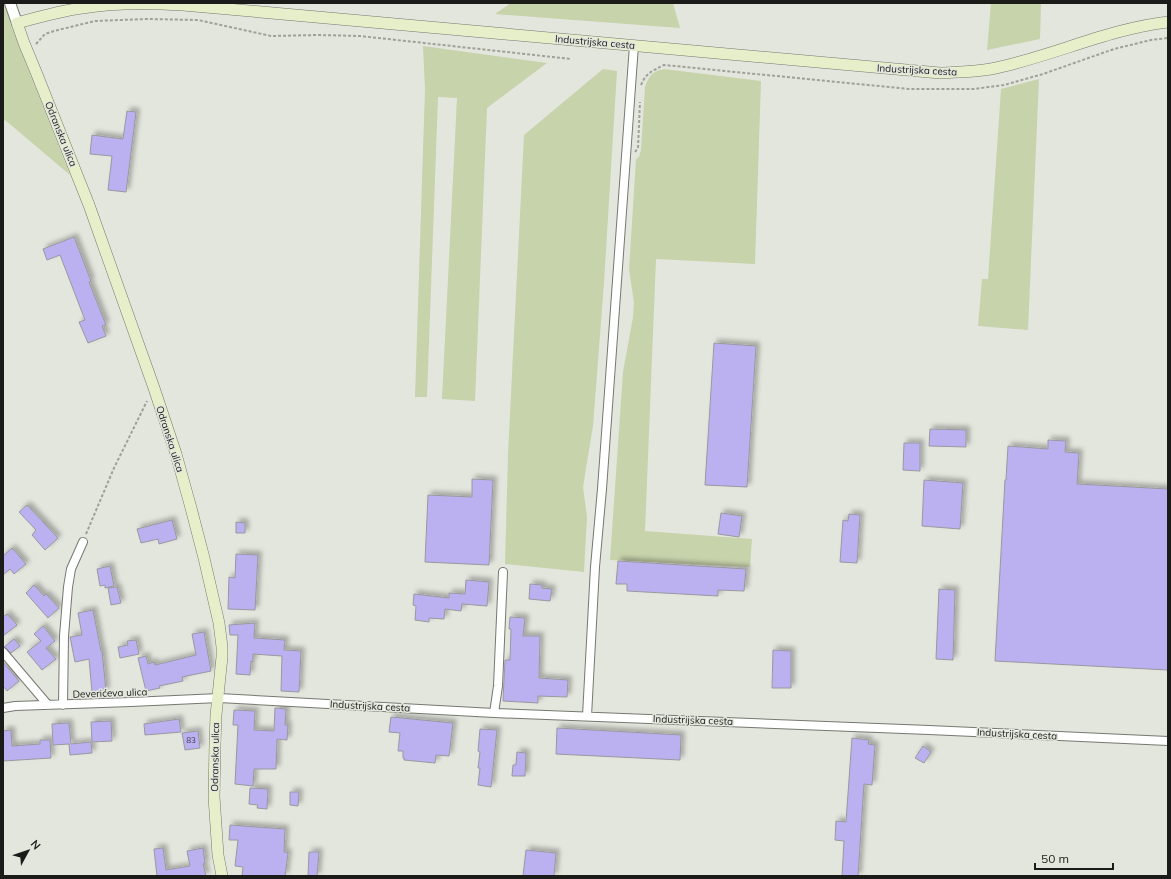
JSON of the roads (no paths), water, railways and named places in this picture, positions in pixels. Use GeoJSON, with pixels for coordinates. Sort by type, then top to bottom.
{"type":"FeatureCollection","features":[{"type":"Feature","properties":{"kind":"main road","name":"Industrijska cesta"},"geometry":{"type":"LineString","coordinates":[[17,23],[60,12],[84,8],[131,3],[157,3],[920,72],[957,72],[1005,66],[1122,30],[1142,25],[1168,22]]}},
{"type":"Feature","properties":{"kind":"main road","name":"Odranska ulica"},"geometry":{"type":"LineString","coordinates":[[17,23],[89,205],[154,388],[176,454],[191,508],[218,624],[222,657],[219,698],[216,715],[214,797],[218,855],[222,876]]}},
{"type":"Feature","properties":{"kind":"street"},"geometry":{"type":"LineString","coordinates":[[10,3],[17,23]]}},
{"type":"Feature","properties":{"kind":"street"},"geometry":{"type":"LineString","coordinates":[[587,716],[596,567],[634,45]]}},
{"type":"Feature","properties":{"kind":"street"},"geometry":{"type":"LineString","coordinates":[[63,705],[64,636],[68,587],[72,569],[83,542]]}},
{"type":"Feature","properties":{"kind":"street"},"geometry":{"type":"LineString","coordinates":[[494,713],[498,686],[503,572]]}},
{"type":"Feature","properties":{"kind":"street"},"geometry":{"type":"LineString","coordinates":[[3,652],[48,705]]}},
{"type":"Feature","properties":{"kind":"street","name":"Industrijska cesta"},"geometry":{"type":"LineString","coordinates":[[219,698],[494,713],[1168,741]]}},
{"type":"Feature","properties":{"kind":"street","name":"Deverićeva ulica"},"geometry":{"type":"LineString","coordinates":[[3,708],[15,706],[219,698]]}}]}
